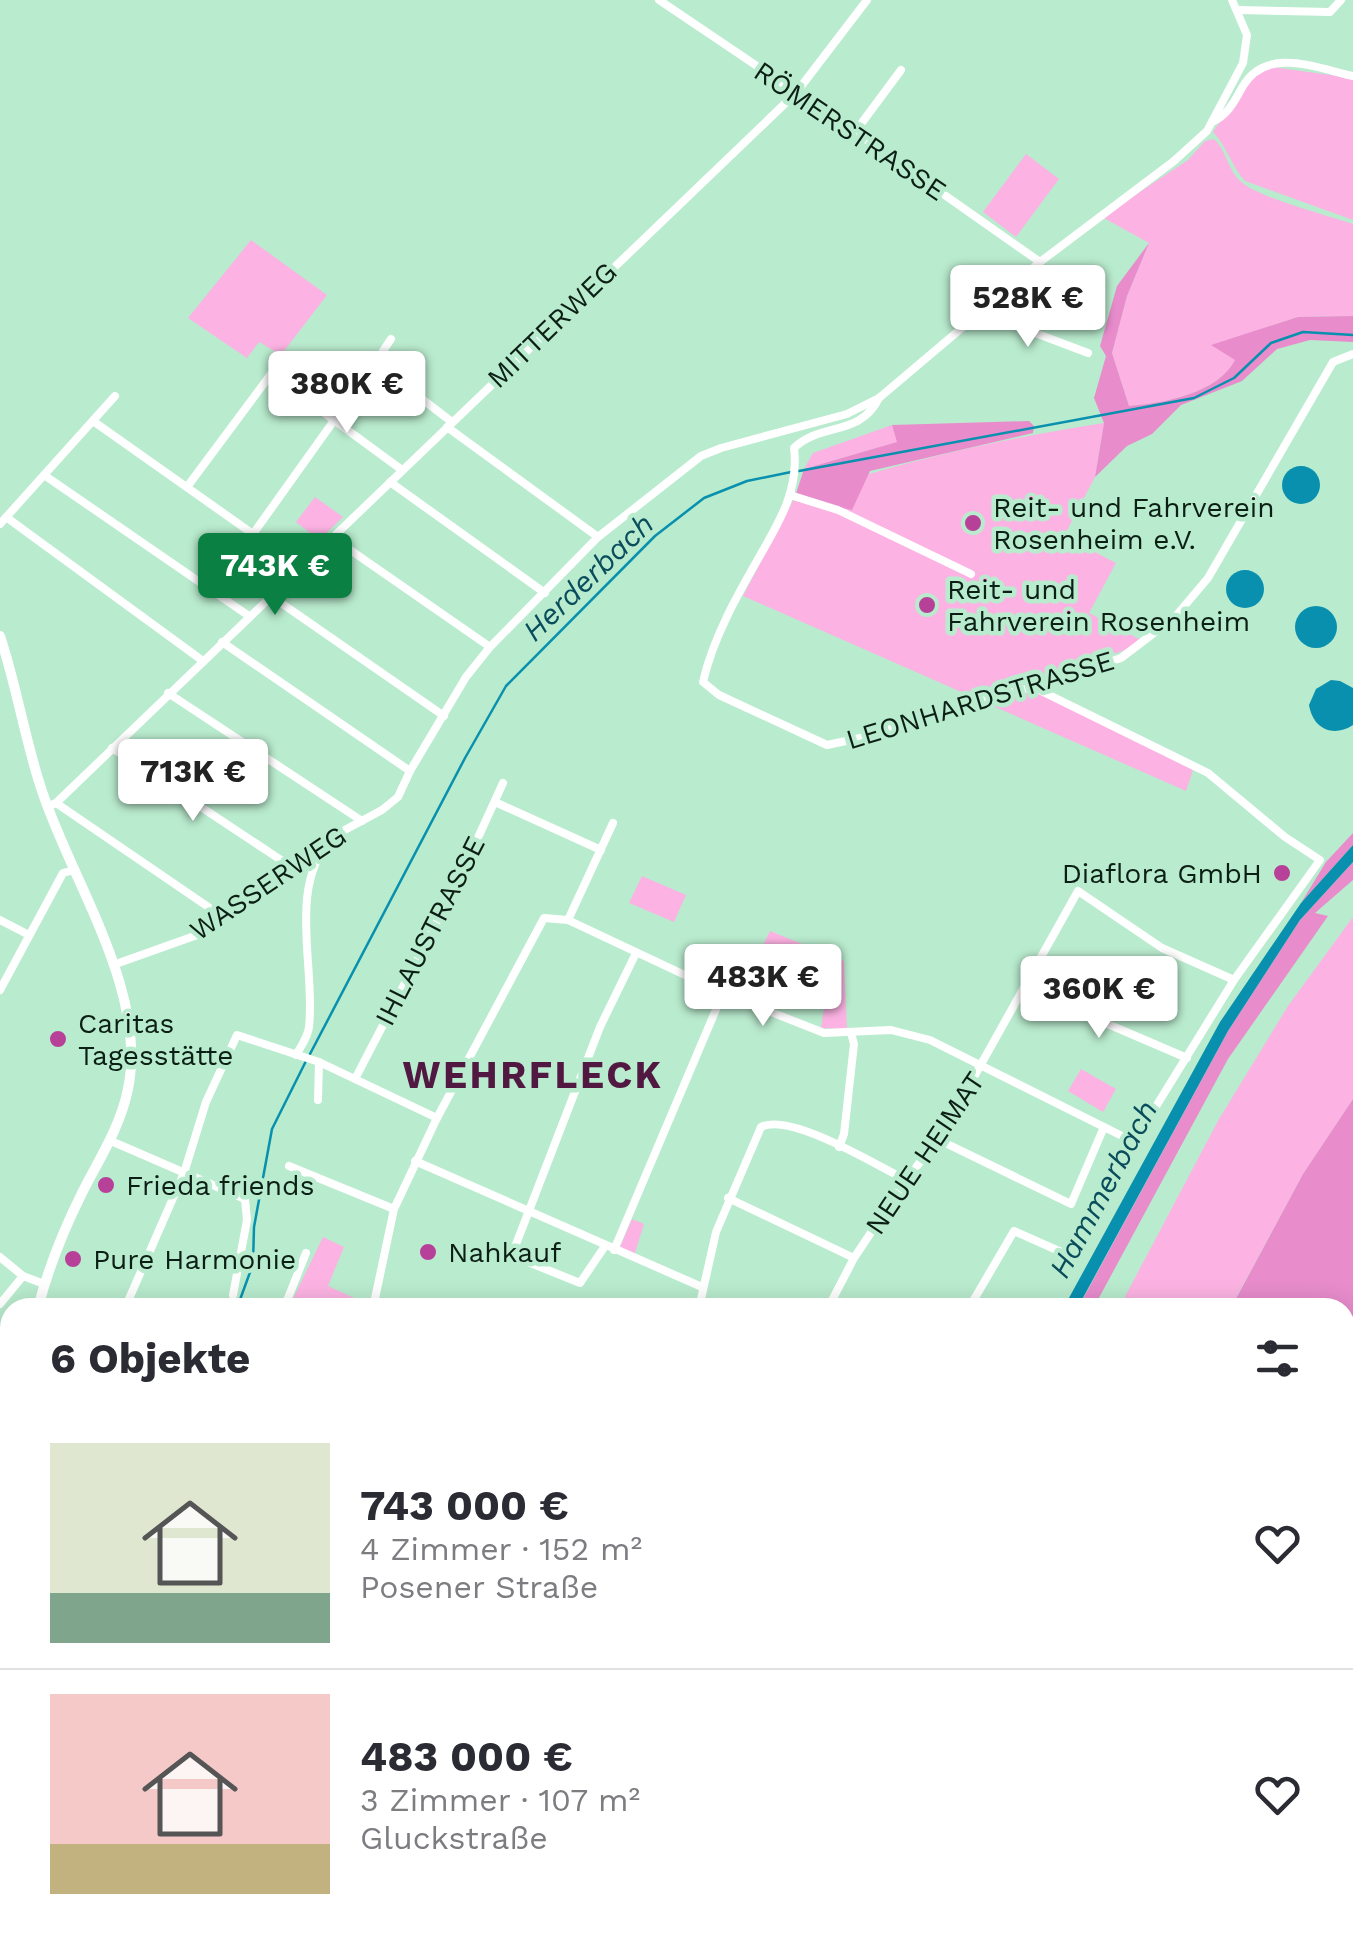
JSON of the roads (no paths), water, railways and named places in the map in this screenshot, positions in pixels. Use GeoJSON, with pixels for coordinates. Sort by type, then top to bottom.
{"type":"FeatureCollection","features":[{"type":"Feature","properties":{"kind":"street","name":"RÖMERSTRASSE"},"geometry":{"type":"LineString","coordinates":[[658,0],[1040,262]]}},
{"type":"Feature","properties":{"kind":"street","name":"MITTERWEG"},"geometry":{"type":"LineString","coordinates":[[52,804],[796,93],[867,0]]}},
{"type":"Feature","properties":{"kind":"street"},"geometry":{"type":"LineString","coordinates":[[972,574],[838,510],[790,495],[796,466],[794,448],[804,438],[850,426],[872,414],[879,398],[980,312],[1174,162],[1212,123],[1243,62],[1246,35],[1232,0]]}},
{"type":"Feature","properties":{"kind":"street"},"geometry":{"type":"LineString","coordinates":[[1237,10],[1330,12],[1341,0]]}},
{"type":"Feature","properties":{"kind":"street"},"geometry":{"type":"LineString","coordinates":[[1212,123],[1225,116],[1250,74],[1268,63],[1294,62],[1353,76]]}},
{"type":"Feature","properties":{"kind":"street"},"geometry":{"type":"LineString","coordinates":[[855,132],[901,70]]}},
{"type":"Feature","properties":{"kind":"street"},"geometry":{"type":"LineString","coordinates":[[980,312],[1088,353]]}},
{"type":"Feature","properties":{"kind":"street"},"geometry":{"type":"LineString","coordinates":[[94,421],[253,534],[392,339]]}},
{"type":"Feature","properties":{"kind":"street","name":"LEONHARDSTRASSE"},"geometry":{"type":"LineString","coordinates":[[790,495],[782,521],[708,660],[702,682],[719,695],[828,745],[865,737],[951,707],[1121,658],[1175,618],[1208,578],[1333,362],[1353,354]]}},
{"type":"Feature","properties":{"kind":"street"},"geometry":{"type":"LineString","coordinates":[[375,363],[450,425],[598,536]]}},
{"type":"Feature","properties":{"kind":"street"},"geometry":{"type":"LineString","coordinates":[[187,488],[271,374],[402,470]]}},
{"type":"Feature","properties":{"kind":"street"},"geometry":{"type":"LineString","coordinates":[[115,396],[3,521],[203,661]]}},
{"type":"Feature","properties":{"kind":"street","name":"WASSERWEG"},"geometry":{"type":"LineString","coordinates":[[112,965],[200,934],[287,864],[398,797],[466,677],[490,647],[598,536],[702,456],[847,414],[879,398]]}},
{"type":"Feature","properties":{"kind":"street"},"geometry":{"type":"LineString","coordinates":[[44,475],[249,616]]}},
{"type":"Feature","properties":{"kind":"street"},"geometry":{"type":"LineString","coordinates":[[390,482],[545,593]]}},
{"type":"Feature","properties":{"kind":"street"},"geometry":{"type":"LineString","coordinates":[[333,538],[490,647]]}},
{"type":"Feature","properties":{"kind":"street"},"geometry":{"type":"LineString","coordinates":[[271,596],[444,716]]}},
{"type":"Feature","properties":{"kind":"street"},"geometry":{"type":"LineString","coordinates":[[0,636],[74,870],[112,965],[125,1010],[130,1048],[129,1084],[111,1141],[79,1198],[40,1298]]}},
{"type":"Feature","properties":{"kind":"street"},"geometry":{"type":"LineString","coordinates":[[222,642],[410,770]]}},
{"type":"Feature","properties":{"kind":"street"},"geometry":{"type":"LineString","coordinates":[[376,1298],[394,1210],[415,1161],[544,918],[568,920],[724,993],[824,1033],[891,1030],[930,1040],[1134,1142],[1234,980],[1320,860],[1286,838],[1208,773],[1033,686]]}},
{"type":"Feature","properties":{"kind":"street"},"geometry":{"type":"LineString","coordinates":[[168,693],[362,820]]}},
{"type":"Feature","properties":{"kind":"street"},"geometry":{"type":"LineString","coordinates":[[112,748],[287,864]]}},
{"type":"Feature","properties":{"kind":"street","name":"IHLAUSTRASSE"},"geometry":{"type":"LineString","coordinates":[[356,1079],[460,877],[503,783]]}},
{"type":"Feature","properties":{"kind":"street"},"geometry":{"type":"LineString","coordinates":[[494,802],[601,850]]}},
{"type":"Feature","properties":{"kind":"street"},"geometry":{"type":"LineString","coordinates":[[52,804],[223,917]]}},
{"type":"Feature","properties":{"kind":"street"},"geometry":{"type":"LineString","coordinates":[[568,920],[613,823]]}},
{"type":"Feature","properties":{"kind":"street"},"geometry":{"type":"LineString","coordinates":[[297,1055],[309,1031],[308,894],[312,868],[320,851],[338,833]]}},
{"type":"Feature","properties":{"kind":"street"},"geometry":{"type":"LineString","coordinates":[[0,990],[64,873],[74,870]]}},
{"type":"Feature","properties":{"kind":"street","name":"NEUE HEIMAT"},"geometry":{"type":"LineString","coordinates":[[833,1298],[854,1258],[906,1180],[939,1140],[1078,892],[1162,948],[1234,980]]}},
{"type":"Feature","properties":{"kind":"street"},"geometry":{"type":"LineString","coordinates":[[0,920],[30,935]]}},
{"type":"Feature","properties":{"kind":"street"},"geometry":{"type":"LineString","coordinates":[[636,953],[600,1027],[514,1252],[518,1258],[580,1283],[609,1248],[724,993]]}},
{"type":"Feature","properties":{"kind":"street"},"geometry":{"type":"LineString","coordinates":[[1033,975],[1103,1022],[1186,1058]]}},
{"type":"Feature","properties":{"kind":"street"},"geometry":{"type":"LineString","coordinates":[[840,1147],[854,1044],[852,1033]]}},
{"type":"Feature","properties":{"kind":"street"},"geometry":{"type":"LineString","coordinates":[[130,1298],[184,1173],[206,1102],[237,1035],[318,1062],[437,1118]]}},
{"type":"Feature","properties":{"kind":"street"},"geometry":{"type":"LineString","coordinates":[[318,1062],[318,1100]]}},
{"type":"Feature","properties":{"kind":"street"},"geometry":{"type":"LineString","coordinates":[[700,1298],[728,1198],[760,1126],[789,1125],[906,1180]]}},
{"type":"Feature","properties":{"kind":"street"},"geometry":{"type":"LineString","coordinates":[[939,1140],[1070,1204],[1104,1127]]}},
{"type":"Feature","properties":{"kind":"street"},"geometry":{"type":"LineString","coordinates":[[111,1141],[245,1200],[247,1220],[233,1295]]}},
{"type":"Feature","properties":{"kind":"street"},"geometry":{"type":"LineString","coordinates":[[415,1161],[702,1287]]}},
{"type":"Feature","properties":{"kind":"street"},"geometry":{"type":"LineString","coordinates":[[289,1166],[394,1210]]}},
{"type":"Feature","properties":{"kind":"street"},"geometry":{"type":"LineString","coordinates":[[728,1198],[854,1258]]}},
{"type":"Feature","properties":{"kind":"street"},"geometry":{"type":"LineString","coordinates":[[976,1298],[1014,1232],[1068,1255]]}},
{"type":"Feature","properties":{"kind":"street"},"geometry":{"type":"LineString","coordinates":[[288,1298],[306,1254]]}},
{"type":"Feature","properties":{"kind":"street"},"geometry":{"type":"LineString","coordinates":[[0,1257],[23,1276],[44,1284]]}},
{"type":"Feature","properties":{"kind":"street"},"geometry":{"type":"LineString","coordinates":[[5,1298],[23,1276]]}},
{"type":"Feature","properties":{"kind":"water"},"geometry":{"type":"Polygon","coordinates":[[[1301,466],[1315,471],[1320,485],[1315,499],[1301,504],[1287,499],[1282,485],[1287,471],[1301,466]]]}},
{"type":"Feature","properties":{"kind":"water"},"geometry":{"type":"Polygon","coordinates":[[[1245,570],[1259,575],[1264,589],[1259,603],[1245,608],[1231,603],[1226,589],[1231,575],[1245,570]]]}},
{"type":"Feature","properties":{"kind":"water"},"geometry":{"type":"Polygon","coordinates":[[[1316,606],[1331,612],[1337,627],[1331,642],[1316,648],[1301,642],[1295,627],[1301,612],[1316,606]]]}},
{"type":"Feature","properties":{"kind":"water"},"geometry":{"type":"Polygon","coordinates":[[[1331,680],[1353,688],[1353,725],[1338,731],[1319,725],[1309,705],[1316,689],[1331,680]]]}},
{"type":"Feature","properties":{"kind":"water"},"geometry":{"type":"Polygon","coordinates":[[[1353,845],[1353,862],[1300,920],[1228,1031],[1083,1298],[1069,1298],[1220,1022],[1301,903],[1353,845]]]}},
{"type":"Feature","properties":{"kind":"waterway","name":"Herderbach"},"geometry":{"type":"LineString","coordinates":[[799,471],[1194,398],[1234,378],[1271,343],[1303,332],[1353,335]]}},
{"type":"Feature","properties":{"kind":"waterway","name":"Herderbach"},"geometry":{"type":"LineString","coordinates":[[310,1054],[506,686],[655,536],[704,498],[747,481],[791,472]]}},
{"type":"Feature","properties":{"kind":"waterway","name":"Herderbach"},"geometry":{"type":"LineString","coordinates":[[241,1298],[253,1264],[254,1227],[272,1129],[306,1061]]}},
{"type":"Feature","properties":{"kind":"place","name":"Reit- und Fahrverein Rosenheim e.V."},"geometry":{"type":"Point","coordinates":[973,523]}},
{"type":"Feature","properties":{"kind":"place","name":"Reit- und Fahrverein Rosenheim"},"geometry":{"type":"Point","coordinates":[927,605]}},
{"type":"Feature","properties":{"kind":"place","name":"Diaflora GmbH"},"geometry":{"type":"Point","coordinates":[1282,873]}},
{"type":"Feature","properties":{"kind":"place","name":"Caritas Tagesstätte"},"geometry":{"type":"Point","coordinates":[58,1039]}},
{"type":"Feature","properties":{"kind":"place","name":"Frieda friends"},"geometry":{"type":"Point","coordinates":[106,1185]}},
{"type":"Feature","properties":{"kind":"place","name":"Nahkauf"},"geometry":{"type":"Point","coordinates":[428,1252]}},
{"type":"Feature","properties":{"kind":"place","name":"Pure Harmonie"},"geometry":{"type":"Point","coordinates":[73,1259]}},
{"type":"Feature","properties":{"kind":"district","name":"WEHRFLECK"},"geometry":{"type":"Point","coordinates":[533,1075]}},
{"type":"Feature","properties":{"kind":"water label","name":"Hammerbach"},"geometry":{"type":"Point","coordinates":[1103,1189]}}]}
